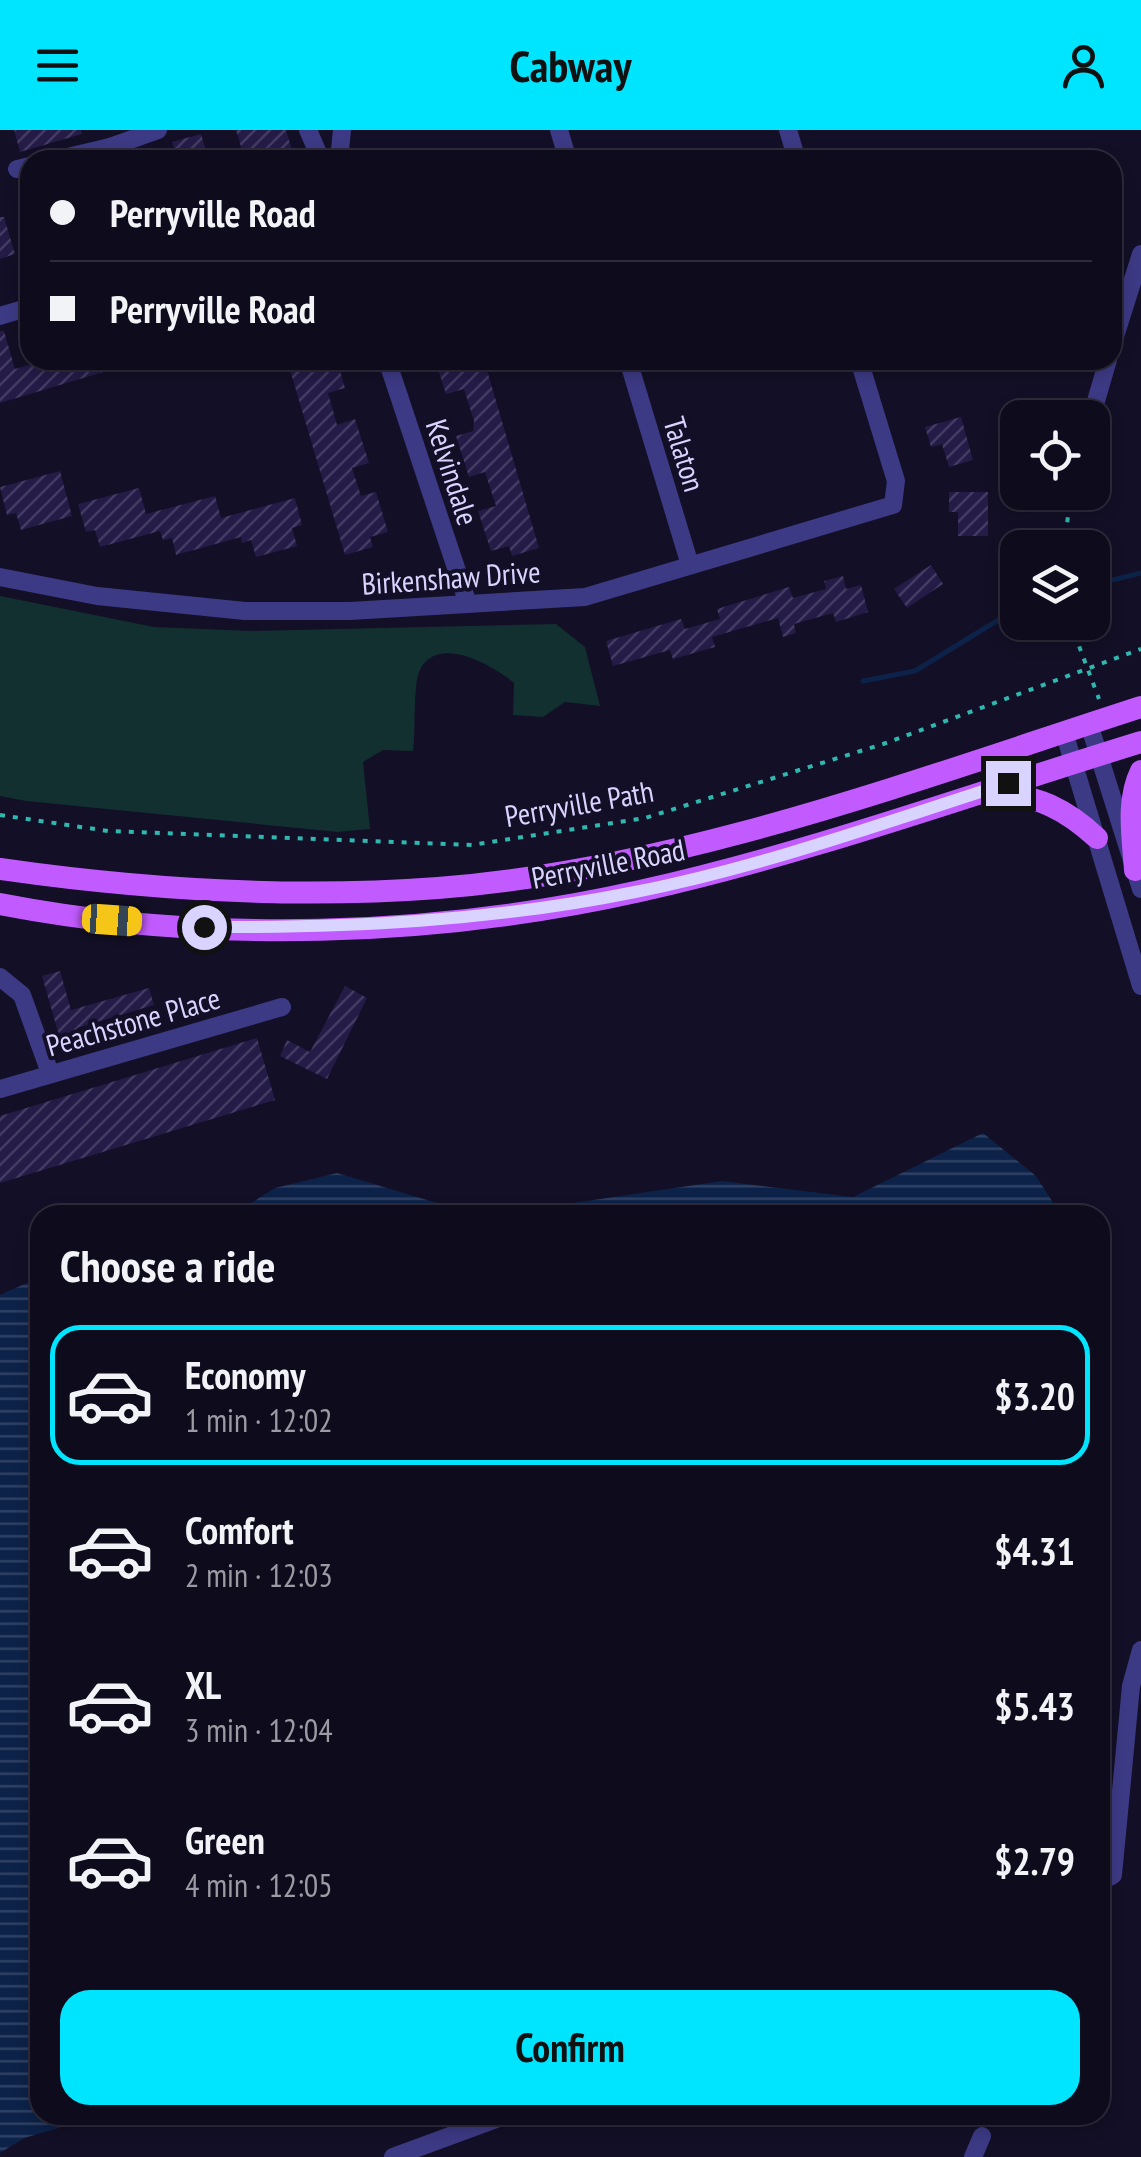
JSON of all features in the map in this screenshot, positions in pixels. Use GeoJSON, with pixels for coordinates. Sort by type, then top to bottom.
{"type":"FeatureCollection","features":[{"type":"Feature","properties":{"kind":"main road","name":"Perryville Road"},"geometry":{"type":"LineString","coordinates":[[0,869],[125,887],[291,894],[440,888],[606,864],[811,812],[1141,707]]}},
{"type":"Feature","properties":{"kind":"main road","name":"Perryville Road"},"geometry":{"type":"LineString","coordinates":[[0,904],[112,920],[304,928],[398,925],[519,912],[688,879],[1141,742]]}},
{"type":"Feature","properties":{"kind":"main road"},"geometry":{"type":"LineString","coordinates":[[1138,880],[1131,822],[1134,784],[1141,771]]}},
{"type":"Feature","properties":{"kind":"main road"},"geometry":{"type":"LineString","coordinates":[[976,793],[1018,794],[1050,804],[1097,838]]}},
{"type":"Feature","properties":{"kind":"street"},"geometry":{"type":"LineString","coordinates":[[118,150],[158,130]]}},
{"type":"Feature","properties":{"kind":"street"},"geometry":{"type":"LineString","coordinates":[[1122,314],[1141,254]]}},
{"type":"Feature","properties":{"kind":"street","name":"Kelvindale"},"geometry":{"type":"LineString","coordinates":[[389,370],[467,601]]}},
{"type":"Feature","properties":{"kind":"street","name":"Talaton"},"geometry":{"type":"LineString","coordinates":[[631,370],[690,565]]}},
{"type":"Feature","properties":{"kind":"street","name":"Birkenshaw Drive"},"geometry":{"type":"LineString","coordinates":[[0,577],[97,596],[244,611],[350,611],[467,601],[585,597],[894,505],[896,481],[862,370]]}},
{"type":"Feature","properties":{"kind":"street"},"geometry":{"type":"LineString","coordinates":[[1096,400],[1105,370]]}},
{"type":"Feature","properties":{"kind":"street"},"geometry":{"type":"LineString","coordinates":[[1089,724],[1138,880]]}},
{"type":"Feature","properties":{"kind":"street"},"geometry":{"type":"LineString","coordinates":[[1064,732],[1141,986]]}},
{"type":"Feature","properties":{"kind":"street"},"geometry":{"type":"LineString","coordinates":[[0,977],[22,995],[50,1073]]}},
{"type":"Feature","properties":{"kind":"street","name":"Peachstone Place"},"geometry":{"type":"LineString","coordinates":[[0,1088],[282,1007]]}},
{"type":"Feature","properties":{"kind":"street"},"geometry":{"type":"LineString","coordinates":[[1110,1877],[1131,1686],[1141,1650]]}},
{"type":"Feature","properties":{"kind":"street"},"geometry":{"type":"LineString","coordinates":[[392,2157],[480,2125]]}},
{"type":"Feature","properties":{"kind":"street"},"geometry":{"type":"LineString","coordinates":[[973,2157],[982,2136]]}},
{"type":"Feature","properties":{"kind":"path","name":"Perryville Path"},"geometry":{"type":"LineString","coordinates":[[0,816],[108,831],[472,846],[644,818],[883,744],[1141,648]]}},
{"type":"Feature","properties":{"kind":"green space"},"geometry":{"type":"Polygon","coordinates":[[[0,596],[154,627],[250,631],[556,624],[585,647],[600,706],[565,702],[543,717],[513,715],[514,683],[493,668],[465,656],[438,654],[427,660],[417,679],[413,751],[383,750],[363,762],[370,829],[338,832],[26,801],[0,796],[0,596]]]}},
{"type":"Feature","properties":{"kind":"water"},"geometry":{"type":"Polygon","coordinates":[[[983,1133],[1036,1176],[1055,1205],[560,1205],[722,1181],[853,1197],[983,1133]]]}},
{"type":"Feature","properties":{"kind":"water"},"geometry":{"type":"Polygon","coordinates":[[[337,1173],[444,1205],[248,1205],[275,1188],[337,1173]]]}},
{"type":"Feature","properties":{"kind":"water"},"geometry":{"type":"Polygon","coordinates":[[[30,1282],[30,2125],[69,2125],[24,2138],[0,2153],[0,1295],[30,1282]]]}},
{"type":"Feature","properties":{"kind":"building"},"geometry":{"type":"Polygon","coordinates":[[[14,130],[81,130],[82,134],[20,152],[14,130]]]}},
{"type":"Feature","properties":{"kind":"building"},"geometry":{"type":"Polygon","coordinates":[[[236,130],[286,130],[292,150],[242,150],[236,130]]]}},
{"type":"Feature","properties":{"kind":"building"},"geometry":{"type":"Polygon","coordinates":[[[201,134],[206,150],[175,150],[172,142],[201,134]]]}},
{"type":"Feature","properties":{"kind":"building"},"geometry":{"type":"Polygon","coordinates":[[[0,217],[4,217],[15,254],[0,259],[0,217]]]}},
{"type":"Feature","properties":{"kind":"building"},"geometry":{"type":"Polygon","coordinates":[[[0,331],[4,331],[15,369],[110,370],[0,403],[0,331]]]}},
{"type":"Feature","properties":{"kind":"building"},"geometry":{"type":"Polygon","coordinates":[[[290,370],[340,370],[345,388],[328,393],[337,425],[355,419],[369,463],[352,468],[361,496],[376,492],[388,532],[370,537],[373,547],[345,555],[290,370]]]}},
{"type":"Feature","properties":{"kind":"building"},"geometry":{"type":"Polygon","coordinates":[[[438,370],[487,370],[539,548],[512,556],[509,546],[491,551],[478,511],[496,506],[485,472],[469,477],[456,436],[473,431],[474,421],[464,389],[446,394],[438,370]]]}},
{"type":"Feature","properties":{"kind":"building"},"geometry":{"type":"Polygon","coordinates":[[[961,417],[973,460],[949,467],[942,444],[931,447],[925,427],[961,417]]]}},
{"type":"Feature","properties":{"kind":"building"},"geometry":{"type":"Polygon","coordinates":[[[60,471],[72,516],[21,530],[16,513],[7,515],[0,487],[60,471]]]}},
{"type":"Feature","properties":{"kind":"building"},"geometry":{"type":"Polygon","coordinates":[[[139,488],[146,514],[215,496],[221,518],[295,498],[302,525],[292,528],[297,546],[256,557],[251,540],[242,543],[241,537],[176,555],[172,538],[163,540],[160,531],[100,547],[95,530],[86,532],[78,504],[139,488]]]}},
{"type":"Feature","properties":{"kind":"building"},"geometry":{"type":"Polygon","coordinates":[[[949,492],[988,492],[988,536],[958,536],[958,512],[949,512],[949,492]]]}},
{"type":"Feature","properties":{"kind":"building"},"geometry":{"type":"Polygon","coordinates":[[[931,565],[943,584],[907,608],[894,589],[931,565]]]}},
{"type":"Feature","properties":{"kind":"building"},"geometry":{"type":"Polygon","coordinates":[[[843,576],[846,589],[861,585],[868,612],[836,622],[833,613],[794,624],[796,633],[783,637],[778,618],[712,637],[715,647],[673,659],[670,650],[613,666],[606,641],[681,619],[685,629],[720,619],[717,609],[789,587],[793,598],[826,589],[824,581],[843,576]]]}},
{"type":"Feature","properties":{"kind":"building"},"geometry":{"type":"Polygon","coordinates":[[[60,971],[71,1010],[149,988],[154,1005],[77,1028],[78,1034],[60,1039],[42,976],[60,971]]]}},
{"type":"Feature","properties":{"kind":"building"},"geometry":{"type":"Polygon","coordinates":[[[345,986],[367,998],[327,1079],[280,1056],[287,1040],[310,1052],[345,986]]]}},
{"type":"Feature","properties":{"kind":"building"},"geometry":{"type":"Polygon","coordinates":[[[257,1038],[275,1100],[0,1183],[0,1116],[257,1038]]]}},
{"type":"Feature","properties":{"kind":"waterway"},"geometry":{"type":"LineString","coordinates":[[1110,581],[1141,573]]}},
{"type":"Feature","properties":{"kind":"waterway"},"geometry":{"type":"LineString","coordinates":[[863,681],[915,671],[1000,619]]}},
{"type":"Feature","properties":{"kind":"route"},"geometry":{"type":"LineString","coordinates":[[204,927],[398,925],[519,912],[638,892],[755,861],[1008,783]]}}]}
